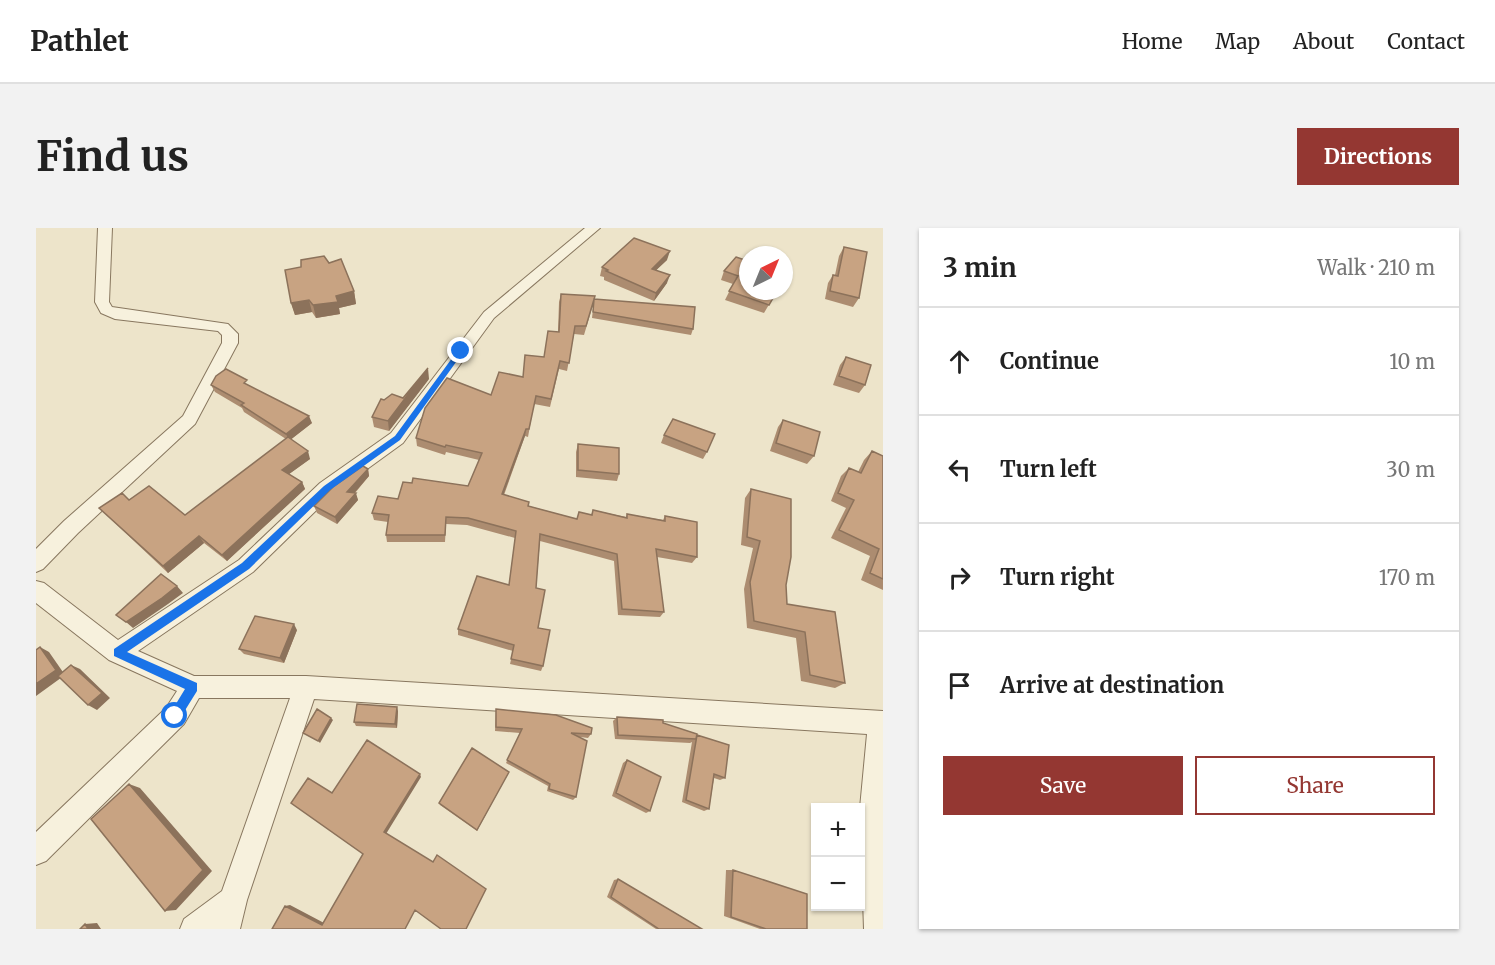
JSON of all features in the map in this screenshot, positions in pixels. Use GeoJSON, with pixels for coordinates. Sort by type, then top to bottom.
{"type":"FeatureCollection","features":[{"type":"Feature","properties":{"kind":"street"},"geometry":{"type":"LineString","coordinates":[[36,563],[71,526],[189,420],[230,343],[230,334],[223,327],[115,314],[106,310],[102,302],[105,228]]}},
{"type":"Feature","properties":{"kind":"street"},"geometry":{"type":"LineString","coordinates":[[117,653],[246,566],[327,488],[398,438],[489,315],[593,228]]}},
{"type":"Feature","properties":{"kind":"street"},"geometry":{"type":"LineString","coordinates":[[36,590],[117,653],[193,687],[306,687],[881,723],[873,809],[878,929]]}},
{"type":"Feature","properties":{"kind":"street"},"geometry":{"type":"LineString","coordinates":[[36,851],[175,716],[193,687]]}},
{"type":"Feature","properties":{"kind":"street"},"geometry":{"type":"LineString","coordinates":[[226,929],[233,900],[306,687]]}},
{"type":"Feature","properties":{"kind":"street"},"geometry":{"type":"LineString","coordinates":[[194,929],[233,900]]}},
{"type":"Feature","properties":{"kind":"building"},"geometry":{"type":"Polygon","coordinates":[[[634,238],[670,251],[652,269],[670,275],[656,293],[606,271],[608,270],[602,267],[634,238]]]}},
{"type":"Feature","properties":{"kind":"building"},"geometry":{"type":"Polygon","coordinates":[[[844,247],[867,252],[859,298],[830,291],[833,275],[838,276],[844,247]]]}},
{"type":"Feature","properties":{"kind":"building"},"geometry":{"type":"Polygon","coordinates":[[[324,256],[329,263],[341,259],[354,291],[336,296],[338,302],[313,305],[309,300],[291,303],[285,270],[301,267],[301,260],[324,256]]]}},
{"type":"Feature","properties":{"kind":"building"},"geometry":{"type":"Polygon","coordinates":[[[736,257],[739,258],[739,294],[729,291],[738,276],[724,271],[736,257]]]}},
{"type":"Feature","properties":{"kind":"building"},"geometry":{"type":"Polygon","coordinates":[[[561,294],[595,296],[586,326],[575,326],[569,363],[560,361],[551,399],[536,396],[529,429],[526,429],[502,494],[529,502],[528,506],[577,519],[579,512],[592,515],[593,510],[627,518],[627,514],[665,521],[665,516],[697,522],[697,557],[656,549],[664,612],[622,609],[617,554],[540,534],[536,588],[545,590],[538,628],[550,630],[543,666],[511,659],[514,645],[458,629],[477,576],[509,585],[516,531],[468,518],[446,517],[445,535],[386,535],[389,515],[372,513],[378,496],[398,499],[403,482],[412,483],[413,478],[468,486],[482,453],[446,445],[445,447],[416,438],[425,408],[447,378],[491,395],[499,372],[523,377],[525,355],[544,357],[548,331],[559,332],[561,294]]]}},
{"type":"Feature","properties":{"kind":"building"},"geometry":{"type":"Polygon","coordinates":[[[594,299],[695,307],[693,329],[593,312],[594,299]]]}},
{"type":"Feature","properties":{"kind":"building"},"geometry":{"type":"Polygon","coordinates":[[[755,300],[772,300],[769,305],[755,300]]]}},
{"type":"Feature","properties":{"kind":"building"},"geometry":{"type":"Polygon","coordinates":[[[846,357],[871,365],[865,385],[839,376],[846,357]]]}},
{"type":"Feature","properties":{"kind":"building"},"geometry":{"type":"Polygon","coordinates":[[[428,368],[388,421],[372,417],[381,399],[384,400],[392,394],[403,398],[428,368]]]}},
{"type":"Feature","properties":{"kind":"building"},"geometry":{"type":"Polygon","coordinates":[[[226,369],[247,380],[244,383],[309,416],[286,434],[241,405],[244,403],[211,385],[216,376],[226,369]]]}},
{"type":"Feature","properties":{"kind":"building"},"geometry":{"type":"Polygon","coordinates":[[[673,419],[715,434],[707,452],[664,435],[673,419]]]}},
{"type":"Feature","properties":{"kind":"building"},"geometry":{"type":"Polygon","coordinates":[[[783,420],[820,432],[814,456],[776,443],[783,420]]]}},
{"type":"Feature","properties":{"kind":"building"},"geometry":{"type":"Polygon","coordinates":[[[288,437],[308,451],[282,470],[302,482],[222,555],[199,536],[163,566],[99,508],[122,493],[129,500],[149,486],[185,515],[288,437]]]}},
{"type":"Feature","properties":{"kind":"building"},"geometry":{"type":"Polygon","coordinates":[[[578,444],[619,448],[619,474],[578,470],[578,444]]]}},
{"type":"Feature","properties":{"kind":"building"},"geometry":{"type":"Polygon","coordinates":[[[872,451],[883,456],[883,579],[870,573],[879,549],[839,530],[854,500],[838,493],[849,468],[861,473],[872,451]]]}},
{"type":"Feature","properties":{"kind":"building"},"geometry":{"type":"Polygon","coordinates":[[[363,466],[368,469],[347,492],[356,493],[335,517],[314,506],[333,487],[363,466]]]}},
{"type":"Feature","properties":{"kind":"building"},"geometry":{"type":"Polygon","coordinates":[[[751,489],[791,499],[791,557],[786,585],[787,604],[835,612],[845,683],[810,675],[805,632],[754,621],[750,582],[760,541],[747,537],[751,489]]]}},
{"type":"Feature","properties":{"kind":"building"},"geometry":{"type":"Polygon","coordinates":[[[161,574],[177,586],[126,622],[116,615],[161,574]]]}},
{"type":"Feature","properties":{"kind":"building"},"geometry":{"type":"Polygon","coordinates":[[[255,616],[294,624],[280,658],[239,649],[255,616]]]}},
{"type":"Feature","properties":{"kind":"building"},"geometry":{"type":"Polygon","coordinates":[[[40,647],[56,670],[36,684],[36,650],[40,647]]]}},
{"type":"Feature","properties":{"kind":"building"},"geometry":{"type":"Polygon","coordinates":[[[71,665],[102,693],[88,705],[58,676],[71,665]]]}},
{"type":"Feature","properties":{"kind":"building"},"geometry":{"type":"Polygon","coordinates":[[[357,704],[397,707],[395,724],[354,722],[357,704]]]}},
{"type":"Feature","properties":{"kind":"building"},"geometry":{"type":"Polygon","coordinates":[[[317,709],[331,718],[318,741],[303,733],[317,709]]]}},
{"type":"Feature","properties":{"kind":"building"},"geometry":{"type":"Polygon","coordinates":[[[496,709],[556,715],[592,728],[591,734],[571,733],[587,741],[576,797],[549,789],[550,784],[507,760],[522,729],[496,727],[496,709]]]}},
{"type":"Feature","properties":{"kind":"building"},"geometry":{"type":"Polygon","coordinates":[[[617,717],[663,720],[663,723],[697,734],[696,739],[618,735],[617,717]]]}},
{"type":"Feature","properties":{"kind":"building"},"geometry":{"type":"Polygon","coordinates":[[[697,735],[729,745],[725,778],[714,774],[709,809],[686,800],[697,735]]]}},
{"type":"Feature","properties":{"kind":"building"},"geometry":{"type":"Polygon","coordinates":[[[367,740],[420,774],[384,832],[433,862],[437,855],[486,889],[466,929],[441,929],[415,910],[405,929],[272,929],[285,906],[322,925],[363,854],[291,803],[308,778],[332,793],[367,740]]]}},
{"type":"Feature","properties":{"kind":"building"},"geometry":{"type":"Polygon","coordinates":[[[472,748],[509,772],[477,830],[439,803],[472,748]]]}},
{"type":"Feature","properties":{"kind":"building"},"geometry":{"type":"Polygon","coordinates":[[[627,760],[661,777],[650,811],[616,793],[627,760]]]}},
{"type":"Feature","properties":{"kind":"building"},"geometry":{"type":"Polygon","coordinates":[[[129,784],[203,870],[165,911],[91,819],[129,784]]]}},
{"type":"Feature","properties":{"kind":"building"},"geometry":{"type":"Polygon","coordinates":[[[733,870],[807,894],[807,929],[766,929],[731,917],[733,870]]]}},
{"type":"Feature","properties":{"kind":"building"},"geometry":{"type":"Polygon","coordinates":[[[618,879],[702,929],[659,929],[611,897],[618,879]]]}},
{"type":"Feature","properties":{"kind":"route"},"geometry":{"type":"LineString","coordinates":[[175,716],[193,687],[117,653],[246,566],[327,488],[398,438],[461,351]]}}]}
